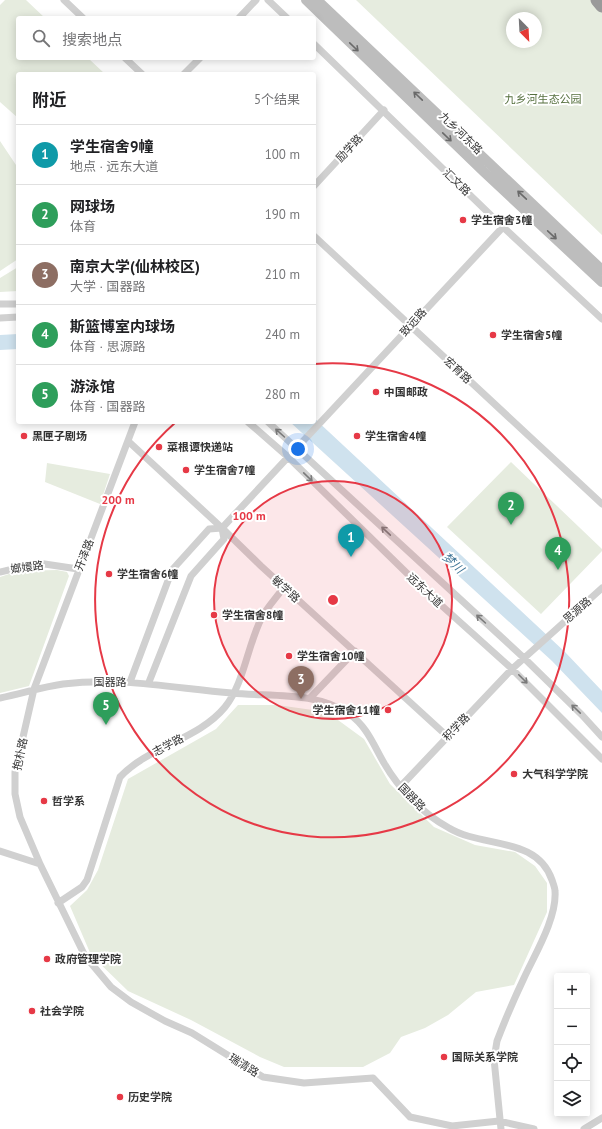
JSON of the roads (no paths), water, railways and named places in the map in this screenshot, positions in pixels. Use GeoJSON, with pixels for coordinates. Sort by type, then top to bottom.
{"type":"FeatureCollection","features":[{"type":"Feature","properties":{"kind":"highway"},"geometry":{"type":"LineString","coordinates":[[597,0],[602,6]]}},
{"type":"Feature","properties":{"kind":"main road","name":"九乡河东路"},"geometry":{"type":"LineString","coordinates":[[306,0],[484,172],[602,282]]}},
{"type":"Feature","properties":{"kind":"main road","name":"九乡河东路"},"geometry":{"type":"LineString","coordinates":[[317,0],[602,270]]}},
{"type":"Feature","properties":{"kind":"street"},"geometry":{"type":"LineString","coordinates":[[64,0],[81,16]]}},
{"type":"Feature","properties":{"kind":"street"},"geometry":{"type":"LineString","coordinates":[[241,16],[256,0]]}},
{"type":"Feature","properties":{"kind":"street"},"geometry":{"type":"LineString","coordinates":[[268,0],[285,16]]}},
{"type":"Feature","properties":{"kind":"street","name":"汇文路"},"geometry":{"type":"LineString","coordinates":[[316,46],[384,110],[503,227],[602,319]]}},
{"type":"Feature","properties":{"kind":"street"},"geometry":{"type":"LineString","coordinates":[[127,60],[140,72]]}},
{"type":"Feature","properties":{"kind":"street"},"geometry":{"type":"LineString","coordinates":[[186,72],[198,60]]}},
{"type":"Feature","properties":{"kind":"street","name":"励学路"},"geometry":{"type":"LineString","coordinates":[[316,184],[384,110]]}},
{"type":"Feature","properties":{"kind":"street","name":"致远路"},"geometry":{"type":"LineString","coordinates":[[222,528],[287,456],[503,227]]}},
{"type":"Feature","properties":{"kind":"street","name":"宏育路"},"geometry":{"type":"LineString","coordinates":[[316,238],[602,504]]}},
{"type":"Feature","properties":{"kind":"street"},"geometry":{"type":"LineString","coordinates":[[0,304],[16,304]]}},
{"type":"Feature","properties":{"kind":"street"},"geometry":{"type":"LineString","coordinates":[[0,318],[16,316]]}},
{"type":"Feature","properties":{"kind":"street","name":"开泽路"},"geometry":{"type":"LineString","coordinates":[[34,689],[78,569],[134,424]]}},
{"type":"Feature","properties":{"kind":"street","name":"远东大道"},"geometry":{"type":"LineString","coordinates":[[250,424],[287,456],[421,587],[512,669],[602,759]]}},
{"type":"Feature","properties":{"kind":"street","name":"远东大道"},"geometry":{"type":"LineString","coordinates":[[270,424],[524,658],[582,715],[602,737]]}},
{"type":"Feature","properties":{"kind":"street","name":"敏学路"},"geometry":{"type":"LineString","coordinates":[[128,441],[284,587],[447,736]]}},
{"type":"Feature","properties":{"kind":"street"},"geometry":{"type":"LineString","coordinates":[[130,682],[172,570],[209,529],[222,528],[224,540],[191,576],[149,682]]}},
{"type":"Feature","properties":{"kind":"street","name":"嫏嬛路"},"geometry":{"type":"LineString","coordinates":[[0,572],[38,563],[78,569]]}},
{"type":"Feature","properties":{"kind":"street","name":"志学路"},"geometry":{"type":"LineString","coordinates":[[58,903],[82,887],[87,880],[120,777],[131,767],[148,756],[212,720],[226,706],[233,694],[262,617],[284,587]]}},
{"type":"Feature","properties":{"kind":"street","name":"思源路"},"geometry":{"type":"LineString","coordinates":[[530,652],[602,588]]}},
{"type":"Feature","properties":{"kind":"street"},"geometry":{"type":"LineString","coordinates":[[310,698],[355,651]]}},
{"type":"Feature","properties":{"kind":"street","name":"积学路"},"geometry":{"type":"LineString","coordinates":[[400,787],[447,736],[530,652]]}},
{"type":"Feature","properties":{"kind":"street","name":"国器路"},"geometry":{"type":"LineString","coordinates":[[0,698],[34,689],[63,684],[105,681],[149,682],[233,694],[310,698],[350,714],[367,732],[384,764],[400,787],[435,820],[458,834],[498,844],[519,847],[537,856],[549,872],[555,891],[553,910],[545,932],[497,1041],[494,1059],[501,1129]]}},
{"type":"Feature","properties":{"kind":"street","name":"抱朴路"},"geometry":{"type":"LineString","coordinates":[[34,689],[15,772],[16,794],[20,817],[58,903]]}},
{"type":"Feature","properties":{"kind":"street"},"geometry":{"type":"LineString","coordinates":[[0,851],[40,864]]}},
{"type":"Feature","properties":{"kind":"street","name":"瑞清路"},"geometry":{"type":"LineString","coordinates":[[58,903],[85,956],[110,986],[131,1002],[165,1021],[192,1033],[263,1077],[304,1083],[373,1078],[410,1118],[452,1126],[500,1121]]}},
{"type":"Feature","properties":{"kind":"street"},"geometry":{"type":"LineString","coordinates":[[584,1129],[602,1118]]}},
{"type":"Feature","properties":{"kind":"street"},"geometry":{"type":"LineString","coordinates":[[500,1121],[534,1129]]}},
{"type":"Feature","properties":{"kind":"water"},"geometry":{"type":"Polygon","coordinates":[[[16,334],[16,349],[0,350],[0,335],[16,334]]]}},
{"type":"Feature","properties":{"kind":"water","name":"梦川"},"geometry":{"type":"Polygon","coordinates":[[[316,420],[565,652],[602,691],[602,713],[552,661],[292,424],[316,424],[316,420]]]}},
{"type":"Feature","properties":{"kind":"place","name":"学生宿舍3幢"},"geometry":{"type":"Point","coordinates":[463,220]}},
{"type":"Feature","properties":{"kind":"place","name":"学生宿舍5幢"},"geometry":{"type":"Point","coordinates":[493,335]}},
{"type":"Feature","properties":{"kind":"place","name":"中国邮政"},"geometry":{"type":"Point","coordinates":[376,392]}},
{"type":"Feature","properties":{"kind":"place","name":"黑匣子剧场"},"geometry":{"type":"Point","coordinates":[24,436]}},
{"type":"Feature","properties":{"kind":"place","name":"学生宿舍4幢"},"geometry":{"type":"Point","coordinates":[357,436]}},
{"type":"Feature","properties":{"kind":"place","name":"菜根谭快递站"},"geometry":{"type":"Point","coordinates":[159,447]}},
{"type":"Feature","properties":{"kind":"place","name":"学生宿舍7幢"},"geometry":{"type":"Point","coordinates":[186,470]}},
{"type":"Feature","properties":{"kind":"place","name":"网球场"},"geometry":{"type":"Point","coordinates":[511,525]}},
{"type":"Feature","properties":{"kind":"place","name":"学生宿舍9幢"},"geometry":{"type":"Point","coordinates":[351,557]}},
{"type":"Feature","properties":{"kind":"place","name":"斯篮博室内球场"},"geometry":{"type":"Point","coordinates":[558,570]}},
{"type":"Feature","properties":{"kind":"place","name":"学生宿舍6幢"},"geometry":{"type":"Point","coordinates":[109,574]}},
{"type":"Feature","properties":{"kind":"place","name":"学生宿舍8幢"},"geometry":{"type":"Point","coordinates":[214,615]}},
{"type":"Feature","properties":{"kind":"place","name":"学生宿舍10幢"},"geometry":{"type":"Point","coordinates":[289,656]}},
{"type":"Feature","properties":{"kind":"place","name":"南京大学(仙林校区)"},"geometry":{"type":"Point","coordinates":[301,699]}},
{"type":"Feature","properties":{"kind":"place","name":"学生宿舍11幢"},"geometry":{"type":"Point","coordinates":[388,710]}},
{"type":"Feature","properties":{"kind":"place","name":"游泳馆"},"geometry":{"type":"Point","coordinates":[106,725]}},
{"type":"Feature","properties":{"kind":"place","name":"大气科学学院"},"geometry":{"type":"Point","coordinates":[514,774]}},
{"type":"Feature","properties":{"kind":"place","name":"哲学系"},"geometry":{"type":"Point","coordinates":[44,801]}},
{"type":"Feature","properties":{"kind":"place","name":"政府管理学院"},"geometry":{"type":"Point","coordinates":[47,959]}},
{"type":"Feature","properties":{"kind":"place","name":"社会学院"},"geometry":{"type":"Point","coordinates":[32,1011]}},
{"type":"Feature","properties":{"kind":"place","name":"国际关系学院"},"geometry":{"type":"Point","coordinates":[444,1057]}},
{"type":"Feature","properties":{"kind":"place","name":"历史学院"},"geometry":{"type":"Point","coordinates":[120,1097]}},
{"type":"Feature","properties":{"kind":"park label","name":"九乡河生态公园"},"geometry":{"type":"Point","coordinates":[543,99]}}]}
